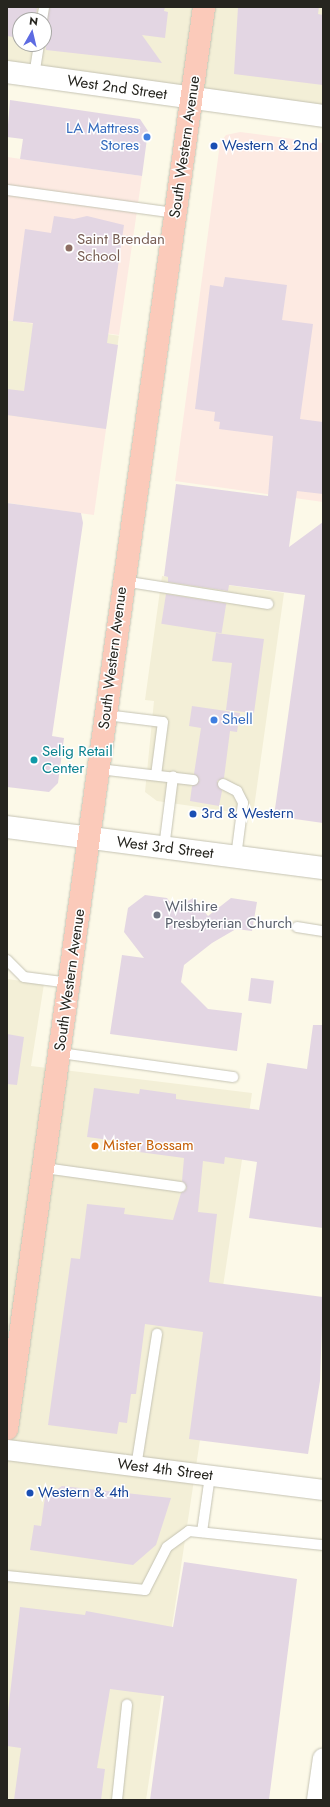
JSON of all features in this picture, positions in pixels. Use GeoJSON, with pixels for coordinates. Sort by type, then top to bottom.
{"type":"FeatureCollection","features":[{"type":"Feature","properties":{"kind":"main road","name":"South Western Avenue"},"geometry":{"type":"LineString","coordinates":[[7,1429],[90,838],[123,581],[204,7]]}},
{"type":"Feature","properties":{"kind":"street","name":"West 2nd Street"},"geometry":{"type":"LineString","coordinates":[[7,72],[192,99],[323,116]]}},
{"type":"Feature","properties":{"kind":"street","name":"West 3rd Street"},"geometry":{"type":"LineString","coordinates":[[7,826],[323,868]]}},
{"type":"Feature","properties":{"kind":"street","name":"West 4th Street"},"geometry":{"type":"LineString","coordinates":[[7,1450],[323,1490]]}},
{"type":"Feature","properties":{"kind":"street"},"geometry":{"type":"LineString","coordinates":[[318,1800],[323,1758]]}},
{"type":"Feature","properties":{"kind":"lane"},"geometry":{"type":"LineString","coordinates":[[34,76],[38,52]]}},
{"type":"Feature","properties":{"kind":"lane"},"geometry":{"type":"LineString","coordinates":[[7,190],[176,213]]}},
{"type":"Feature","properties":{"kind":"lane"},"geometry":{"type":"LineString","coordinates":[[123,581],[268,604]]}},
{"type":"Feature","properties":{"kind":"lane"},"geometry":{"type":"LineString","coordinates":[[106,715],[163,722],[156,776]]}},
{"type":"Feature","properties":{"kind":"lane"},"geometry":{"type":"LineString","coordinates":[[99,769],[193,780]]}},
{"type":"Feature","properties":{"kind":"lane"},"geometry":{"type":"LineString","coordinates":[[164,848],[173,777]]}},
{"type":"Feature","properties":{"kind":"lane"},"geometry":{"type":"LineString","coordinates":[[223,784],[237,791],[243,803],[236,857]]}},
{"type":"Feature","properties":{"kind":"lane"},"geometry":{"type":"LineString","coordinates":[[297,927],[323,931]]}},
{"type":"Feature","properties":{"kind":"lane"},"geometry":{"type":"LineString","coordinates":[[7,960],[24,977],[70,983]]}},
{"type":"Feature","properties":{"kind":"lane"},"geometry":{"type":"LineString","coordinates":[[60,1053],[233,1077]]}},
{"type":"Feature","properties":{"kind":"lane"},"geometry":{"type":"LineString","coordinates":[[44,1168],[181,1187]]}},
{"type":"Feature","properties":{"kind":"lane"},"geometry":{"type":"LineString","coordinates":[[136,1467],[157,1334]]}},
{"type":"Feature","properties":{"kind":"lane"},"geometry":{"type":"LineString","coordinates":[[202,1532],[210,1476]]}},
{"type":"Feature","properties":{"kind":"lane"},"geometry":{"type":"LineString","coordinates":[[7,1576],[142,1590],[148,1587],[167,1547],[184,1532],[202,1532],[323,1546]]}},
{"type":"Feature","properties":{"kind":"lane"},"geometry":{"type":"LineString","coordinates":[[117,1800],[127,1705]]}},
{"type":"Feature","properties":{"kind":"shaded area"},"geometry":{"type":"Polygon","coordinates":[[[9,7],[323,7],[323,105],[7,64],[9,7]]]}},
{"type":"Feature","properties":{"kind":"shaded area"},"geometry":{"type":"Polygon","coordinates":[[[240,132],[323,143],[323,502],[175,481],[220,143],[226,135],[240,132]]]}},
{"type":"Feature","properties":{"kind":"shaded area","name":"Saint Brendan School"},"geometry":{"type":"Polygon","coordinates":[[[7,157],[142,176],[119,335],[7,320],[7,157]]]}},
{"type":"Feature","properties":{"kind":"shaded area"},"geometry":{"type":"Polygon","coordinates":[[[7,320],[119,336],[106,430],[7,416],[7,320]]]}},
{"type":"Feature","properties":{"kind":"shaded area"},"geometry":{"type":"Polygon","coordinates":[[[7,415],[106,429],[94,515],[7,503],[7,415]]]}},
{"type":"Feature","properties":{"kind":"shaded area"},"geometry":{"type":"Polygon","coordinates":[[[162,576],[284,593],[253,815],[157,801],[145,792],[154,701],[145,700],[162,576]]]}},
{"type":"Feature","properties":{"kind":"shaded area"},"geometry":{"type":"Polygon","coordinates":[[[7,979],[44,984],[31,1066],[252,1093],[146,1800],[7,1800],[7,979]]]}},
{"type":"Feature","properties":{"kind":"building"},"geometry":{"type":"Polygon","coordinates":[[[7,7],[37,7],[37,12],[12,12],[12,37],[7,36],[7,7]]]}},
{"type":"Feature","properties":{"kind":"building"},"geometry":{"type":"Polygon","coordinates":[[[50,7],[165,7],[164,11],[168,12],[165,38],[142,35],[162,63],[52,51],[52,12],[48,12],[50,7]]]}},
{"type":"Feature","properties":{"kind":"building"},"geometry":{"type":"Polygon","coordinates":[[[238,7],[319,7],[318,14],[323,15],[323,85],[234,74],[238,7]]]}},
{"type":"Feature","properties":{"kind":"building"},"geometry":{"type":"Polygon","coordinates":[[[10,100],[140,119],[148,131],[142,176],[20,159],[23,139],[7,137],[10,100]]]}},
{"type":"Feature","properties":{"kind":"building"},"geometry":{"type":"Polygon","coordinates":[[[54,216],[74,219],[87,216],[124,225],[107,343],[118,345],[106,429],[7,415],[7,389],[24,391],[33,323],[13,321],[25,229],[51,233],[54,216]]]}},
{"type":"Feature","properties":{"kind":"building"},"geometry":{"type":"Polygon","coordinates":[[[225,277],[287,285],[282,320],[313,324],[300,419],[323,422],[323,494],[297,491],[289,547],[323,522],[323,823],[274,816],[305,595],[229,585],[228,591],[168,582],[168,577],[164,576],[176,484],[268,496],[273,436],[219,429],[220,422],[214,421],[215,412],[195,409],[210,285],[223,287],[225,277]]]}},
{"type":"Feature","properties":{"kind":"building"},"geometry":{"type":"Polygon","coordinates":[[[7,503],[81,513],[83,523],[52,736],[64,738],[58,783],[49,792],[7,787],[7,503]]]}},
{"type":"Feature","properties":{"kind":"building"},"geometry":{"type":"Polygon","coordinates":[[[166,594],[226,604],[222,633],[161,624],[166,594]]]}},
{"type":"Feature","properties":{"kind":"building"},"geometry":{"type":"Polygon","coordinates":[[[216,633],[264,639],[254,713],[226,710],[232,663],[212,661],[216,633]]]}},
{"type":"Feature","properties":{"kind":"building","name":"Shell"},"geometry":{"type":"Polygon","coordinates":[[[192,706],[240,713],[237,732],[230,731],[224,778],[217,781],[222,791],[219,806],[190,801],[192,786],[199,781],[194,774],[201,728],[189,726],[192,706]]]}},
{"type":"Feature","properties":{"kind":"building"},"geometry":{"type":"Polygon","coordinates":[[[145,895],[167,898],[175,909],[193,898],[208,916],[231,898],[257,902],[252,931],[236,929],[212,943],[184,965],[181,982],[208,1009],[242,1013],[237,1051],[110,1034],[122,955],[144,958],[124,932],[128,908],[145,895]]]}},
{"type":"Feature","properties":{"kind":"building"},"geometry":{"type":"Polygon","coordinates":[[[251,978],[274,981],[271,1004],[248,1001],[251,978]]]}},
{"type":"Feature","properties":{"kind":"building"},"geometry":{"type":"Polygon","coordinates":[[[313,1025],[323,1025],[323,1228],[249,1218],[257,1162],[225,1157],[224,1164],[203,1161],[198,1212],[217,1214],[209,1282],[323,1297],[320,1381],[308,1454],[189,1439],[203,1332],[145,1324],[136,1394],[131,1394],[127,1423],[119,1422],[117,1434],[48,1425],[71,1258],[80,1259],[87,1204],[125,1208],[124,1214],[173,1220],[181,1193],[187,1188],[182,1181],[184,1158],[139,1152],[140,1144],[87,1137],[94,1088],[139,1094],[140,1089],[176,1094],[176,1099],[259,1110],[267,1063],[307,1069],[313,1025]]]}},
{"type":"Feature","properties":{"kind":"building"},"geometry":{"type":"Polygon","coordinates":[[[7,1034],[24,1037],[17,1085],[7,1084],[7,1034]]]}},
{"type":"Feature","properties":{"kind":"building"},"geometry":{"type":"Polygon","coordinates":[[[62,1486],[171,1498],[156,1545],[133,1565],[30,1550],[34,1525],[41,1526],[45,1497],[62,1486]]]}},
{"type":"Feature","properties":{"kind":"building"},"geometry":{"type":"Polygon","coordinates":[[[184,1562],[297,1579],[269,1800],[150,1800],[164,1696],[110,1689],[97,1768],[105,1769],[101,1800],[14,1800],[21,1748],[7,1746],[7,1721],[20,1607],[85,1615],[86,1611],[173,1627],[184,1562]]]}},
{"type":"Feature","properties":{"kind":"place","name":"LA Mattress Stores"},"geometry":{"type":"Point","coordinates":[147,137]}},
{"type":"Feature","properties":{"kind":"place","name":"Western & 2nd"},"geometry":{"type":"Point","coordinates":[214,146]}},
{"type":"Feature","properties":{"kind":"place","name":"Saint Brendan School"},"geometry":{"type":"Point","coordinates":[69,248]}},
{"type":"Feature","properties":{"kind":"place","name":"Shell"},"geometry":{"type":"Point","coordinates":[214,720]}},
{"type":"Feature","properties":{"kind":"place","name":"Selig Retail Center"},"geometry":{"type":"Point","coordinates":[34,760]}},
{"type":"Feature","properties":{"kind":"place","name":"3rd & Western"},"geometry":{"type":"Point","coordinates":[193,814]}},
{"type":"Feature","properties":{"kind":"place","name":"Wilshire Presbyterian Church"},"geometry":{"type":"Point","coordinates":[157,915]}},
{"type":"Feature","properties":{"kind":"place","name":"Mister Bossam"},"geometry":{"type":"Point","coordinates":[95,1146]}},
{"type":"Feature","properties":{"kind":"place","name":"Western & 4th"},"geometry":{"type":"Point","coordinates":[30,1493]}}]}
